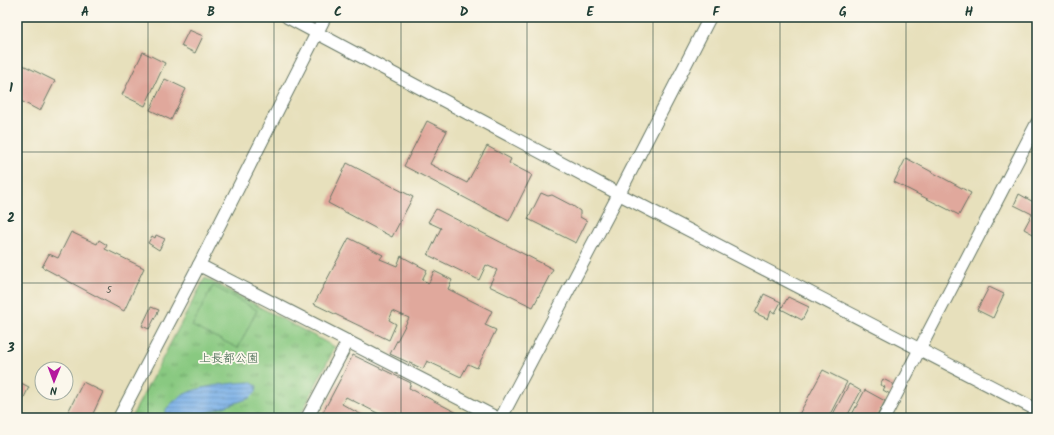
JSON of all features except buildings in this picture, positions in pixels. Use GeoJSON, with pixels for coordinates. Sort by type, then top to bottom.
{"type":"FeatureCollection","features":[{"type":"Feature","properties":{"kind":"street"},"geometry":{"type":"LineString","coordinates":[[287,17],[619,194],[1037,410]]}},
{"type":"Feature","properties":{"kind":"street"},"geometry":{"type":"LineString","coordinates":[[119,418],[199,265],[325,17]]}},
{"type":"Feature","properties":{"kind":"street"},"geometry":{"type":"LineString","coordinates":[[501,418],[710,17]]}},
{"type":"Feature","properties":{"kind":"street"},"geometry":{"type":"LineString","coordinates":[[884,418],[1037,123]]}},
{"type":"Feature","properties":{"kind":"street"},"geometry":{"type":"LineString","coordinates":[[199,265],[497,418]]}},
{"type":"Feature","properties":{"kind":"street"},"geometry":{"type":"LineString","coordinates":[[307,418],[348,341]]}},
{"type":"Feature","properties":{"kind":"green space","name":"上長都公園"},"geometry":{"type":"Polygon","coordinates":[[[205,278],[335,347],[299,418],[131,418],[205,278]]]}},
{"type":"Feature","properties":{"kind":"green space"},"geometry":{"type":"Polygon","coordinates":[[[213,286],[257,310],[238,348],[192,326],[213,286]]]}},
{"type":"Feature","properties":{"kind":"water"},"geometry":{"type":"Polygon","coordinates":[[[250,382],[257,386],[256,392],[250,398],[191,418],[166,417],[166,409],[172,403],[189,392],[215,386],[250,382]]]}}]}
